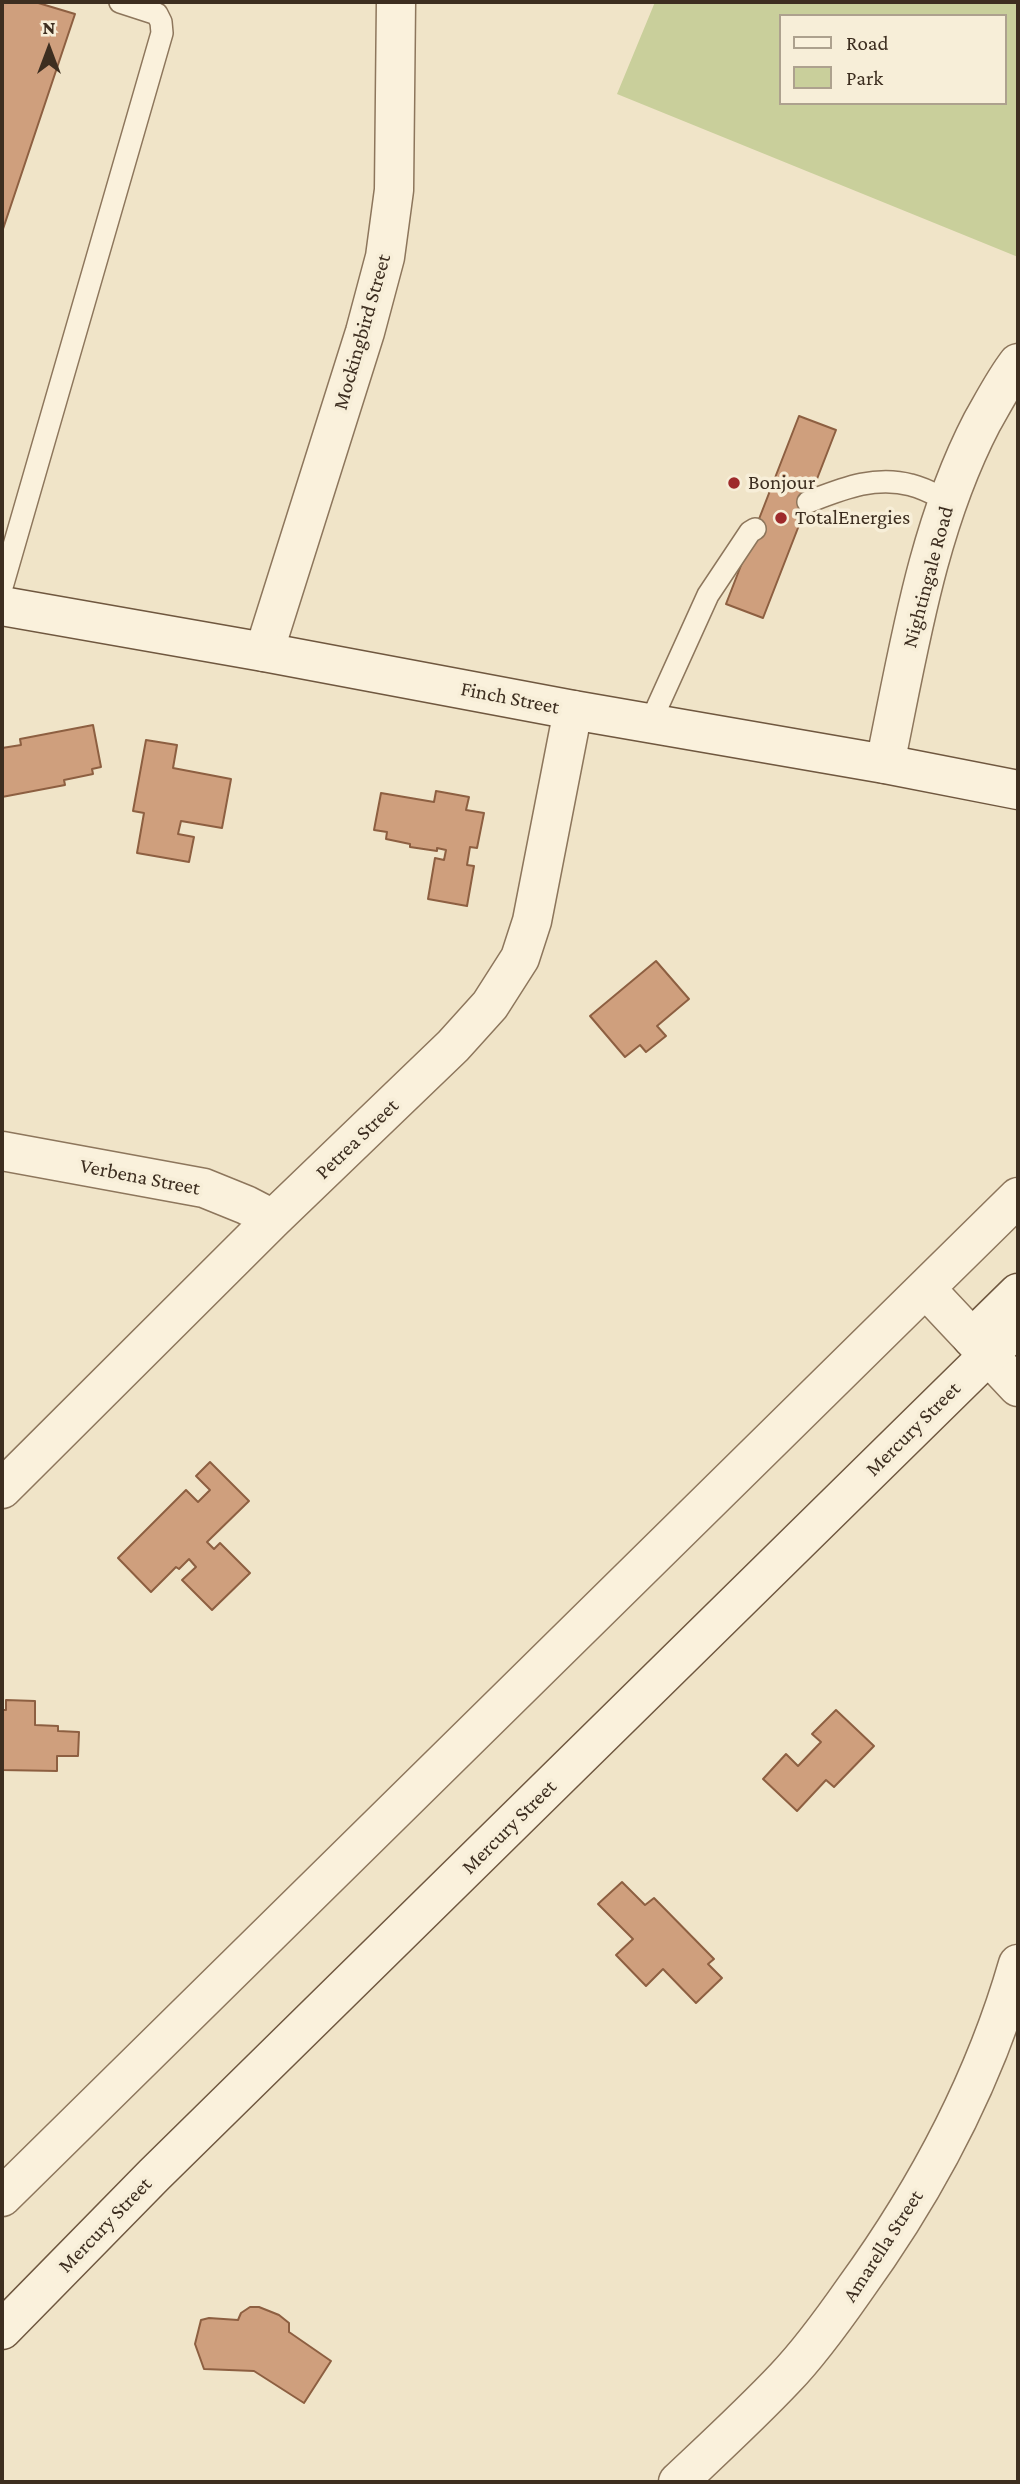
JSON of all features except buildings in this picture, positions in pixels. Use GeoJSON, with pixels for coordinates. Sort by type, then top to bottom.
{"type":"FeatureCollection","features":[{"type":"Feature","properties":{"kind":"street","name":"Mockingbird Street"},"geometry":{"type":"LineString","coordinates":[[264,652],[365,332],[385,257],[394,190],[396,2]]}},
{"type":"Feature","properties":{"kind":"street","name":"Nightingale Road"},"geometry":{"type":"LineString","coordinates":[[885,764],[917,609],[939,523],[969,448],[1018,363]]}},
{"type":"Feature","properties":{"kind":"street","name":"Finch Street"},"geometry":{"type":"LineString","coordinates":[[2,606],[1018,790]]}},
{"type":"Feature","properties":{"kind":"street","name":"Petrea Street"},"geometry":{"type":"LineString","coordinates":[[2,1489],[273,1219],[453,1046],[490,1005],[520,958],[532,921],[573,710]]}},
{"type":"Feature","properties":{"kind":"street","name":"Verbena Street"},"geometry":{"type":"LineString","coordinates":[[2,1152],[204,1188],[273,1219]]}},
{"type":"Feature","properties":{"kind":"street"},"geometry":{"type":"LineString","coordinates":[[2,2197],[1018,1198]]}},
{"type":"Feature","properties":{"kind":"street"},"geometry":{"type":"LineString","coordinates":[[926,1289],[1018,1387]]}},
{"type":"Feature","properties":{"kind":"street","name":"Mercury Street"},"geometry":{"type":"LineString","coordinates":[[2,2330],[154,2175],[261,2073],[980,1346],[1018,1293]]}},
{"type":"Feature","properties":{"kind":"street","name":"Mercury Street"},"geometry":{"type":"LineString","coordinates":[[2,2294],[980,1346],[1018,1326]]}},
{"type":"Feature","properties":{"kind":"street","name":"Amarella Street"},"geometry":{"type":"LineString","coordinates":[[678,2482],[786,2377],[833,2320],[894,2236],[935,2163],[977,2079],[1018,1964]]}},
{"type":"Feature","properties":{"kind":"lane"},"geometry":{"type":"LineString","coordinates":[[2,587],[162,33],[162,22],[157,14],[120,2]]}},
{"type":"Feature","properties":{"kind":"lane"},"geometry":{"type":"LineString","coordinates":[[808,502],[850,485],[879,481],[912,485],[948,500]]}},
{"type":"Feature","properties":{"kind":"lane"},"geometry":{"type":"LineString","coordinates":[[650,723],[708,595],[750,531],[755,529]]}},
{"type":"Feature","properties":{"kind":"green space"},"geometry":{"type":"Polygon","coordinates":[[[655,2],[1018,2],[1018,257],[617,94],[655,2]]]}},
{"type":"Feature","properties":{"kind":"place","name":"Bonjour"},"geometry":{"type":"Point","coordinates":[734,483]}},
{"type":"Feature","properties":{"kind":"place","name":"TotalEnergies"},"geometry":{"type":"Point","coordinates":[781,518]}}]}
